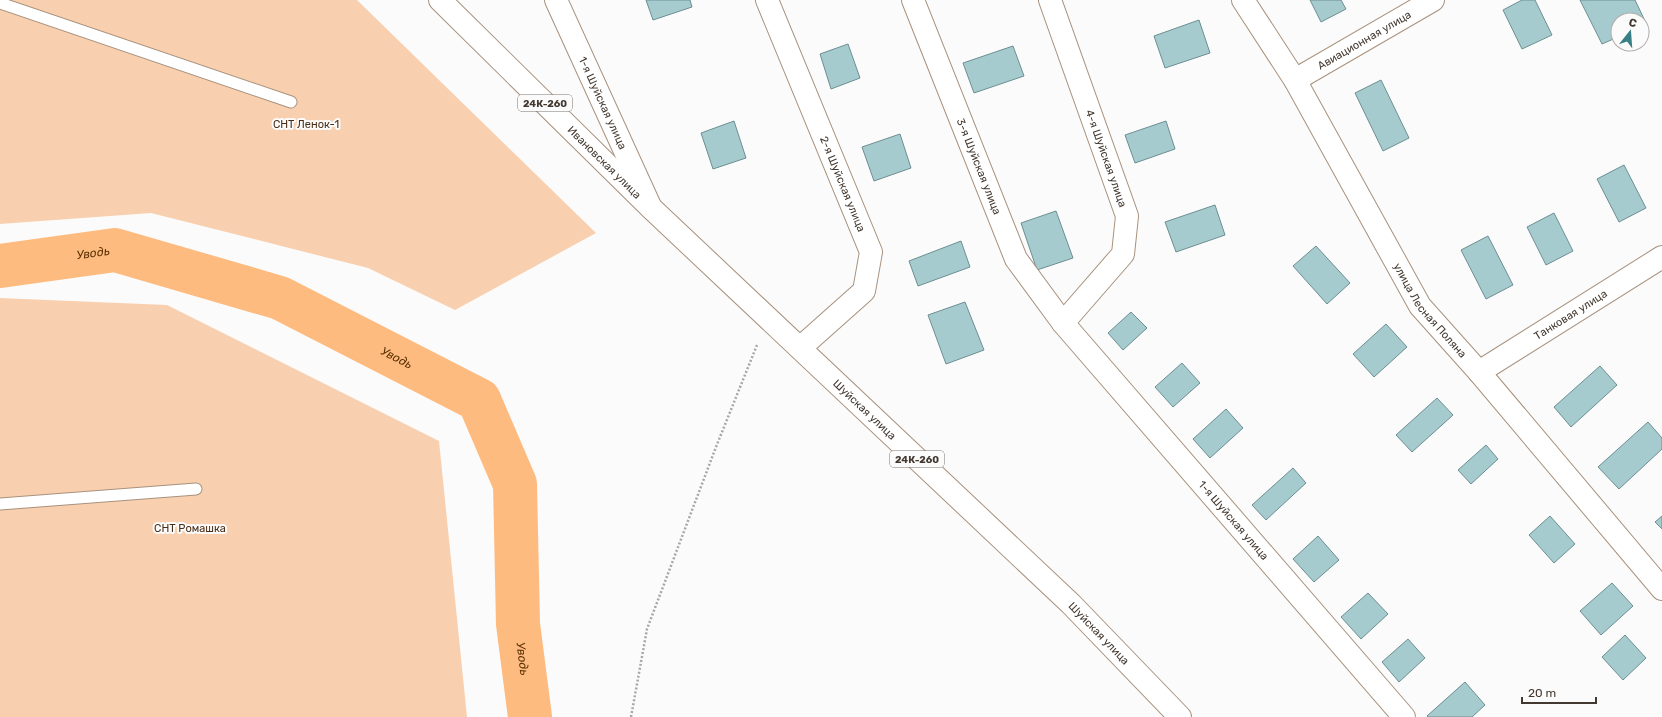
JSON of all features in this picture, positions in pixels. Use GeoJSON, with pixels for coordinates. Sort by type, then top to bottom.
{"type":"FeatureCollection","features":[{"type":"Feature","properties":{"kind":"street","name":"Ивановская улица"},"geometry":{"type":"LineString","coordinates":[[440,0],[650,207]]}},
{"type":"Feature","properties":{"kind":"street","name":"1-я Шуйская улица"},"geometry":{"type":"LineString","coordinates":[[556,0],[650,207]]}},
{"type":"Feature","properties":{"kind":"street","name":"2-я Шуйская улица"},"geometry":{"type":"LineString","coordinates":[[767,0],[871,252],[864,291],[800,348]]}},
{"type":"Feature","properties":{"kind":"street","name":"3-я Шуйская улица"},"geometry":{"type":"LineString","coordinates":[[913,0],[1016,259],[1063,324]]}},
{"type":"Feature","properties":{"kind":"street","name":"4-я Шуйская улица"},"geometry":{"type":"LineString","coordinates":[[1050,0],[1127,216],[1123,254],[1063,324]]}},
{"type":"Feature","properties":{"kind":"street","name":"улица Лесная Поляна"},"geometry":{"type":"LineString","coordinates":[[1243,0],[1295,80],[1420,306],[1479,372],[1662,589]]}},
{"type":"Feature","properties":{"kind":"street","name":"Авиационная улица"},"geometry":{"type":"LineString","coordinates":[[1295,80],[1433,0]]}},
{"type":"Feature","properties":{"kind":"street","name":"Шуйская улица"},"geometry":{"type":"LineString","coordinates":[[650,207],[1071,604],[1180,717]]}},
{"type":"Feature","properties":{"kind":"street","name":"Танковая улица"},"geometry":{"type":"LineString","coordinates":[[1479,372],[1662,257]]}},
{"type":"Feature","properties":{"kind":"street","name":"1-я Шуйская улица"},"geometry":{"type":"LineString","coordinates":[[1063,324],[1404,717]]}},
{"type":"Feature","properties":{"kind":"lane"},"geometry":{"type":"LineString","coordinates":[[0,3],[291,102]]}},
{"type":"Feature","properties":{"kind":"lane"},"geometry":{"type":"LineString","coordinates":[[0,504],[196,489]]}},
{"type":"Feature","properties":{"kind":"path"},"geometry":{"type":"LineString","coordinates":[[631,717],[646,629],[716,446],[757,345]]}},
{"type":"Feature","properties":{"kind":"green space","name":"СНТ Ленок-1"},"geometry":{"type":"Polygon","coordinates":[[[0,0],[357,0],[596,233],[455,310],[368,268],[151,213],[0,224],[0,0]]]}},
{"type":"Feature","properties":{"kind":"green space","name":"СНТ Ромашка"},"geometry":{"type":"Polygon","coordinates":[[[0,298],[167,305],[439,441],[467,717],[0,717],[0,298]]]}},
{"type":"Feature","properties":{"kind":"building"},"geometry":{"type":"Polygon","coordinates":[[[646,0],[690,0],[692,7],[653,20],[646,0]]]}},
{"type":"Feature","properties":{"kind":"building"},"geometry":{"type":"Polygon","coordinates":[[[1310,0],[1341,0],[1346,9],[1321,22],[1310,0]]]}},
{"type":"Feature","properties":{"kind":"building"},"geometry":{"type":"Polygon","coordinates":[[[1522,0],[1535,0],[1552,35],[1522,49],[1503,10],[1522,0]]]}},
{"type":"Feature","properties":{"kind":"building"},"geometry":{"type":"Polygon","coordinates":[[[1580,0],[1635,0],[1641,12],[1610,12],[1610,40],[1602,44],[1580,0]]]}},
{"type":"Feature","properties":{"kind":"building"},"geometry":{"type":"Polygon","coordinates":[[[1199,20],[1210,53],[1165,68],[1154,36],[1199,20]]]}},
{"type":"Feature","properties":{"kind":"building"},"geometry":{"type":"Polygon","coordinates":[[[848,44],[860,78],[831,89],[820,54],[848,44]]]}},
{"type":"Feature","properties":{"kind":"building"},"geometry":{"type":"Polygon","coordinates":[[[1013,46],[1024,76],[974,93],[963,63],[1013,46]]]}},
{"type":"Feature","properties":{"kind":"building"},"geometry":{"type":"Polygon","coordinates":[[[1381,80],[1409,138],[1383,151],[1355,93],[1381,80]]]}},
{"type":"Feature","properties":{"kind":"building"},"geometry":{"type":"Polygon","coordinates":[[[734,121],[746,158],[713,169],[701,133],[734,121]]]}},
{"type":"Feature","properties":{"kind":"building"},"geometry":{"type":"Polygon","coordinates":[[[1166,121],[1175,149],[1135,163],[1125,135],[1166,121]]]}},
{"type":"Feature","properties":{"kind":"building"},"geometry":{"type":"Polygon","coordinates":[[[900,134],[911,168],[874,181],[862,147],[900,134]]]}},
{"type":"Feature","properties":{"kind":"building"},"geometry":{"type":"Polygon","coordinates":[[[1624,165],[1646,208],[1619,222],[1597,179],[1624,165]]]}},
{"type":"Feature","properties":{"kind":"building"},"geometry":{"type":"Polygon","coordinates":[[[1215,205],[1225,235],[1176,252],[1165,222],[1215,205]]]}},
{"type":"Feature","properties":{"kind":"building"},"geometry":{"type":"Polygon","coordinates":[[[1056,211],[1073,258],[1037,270],[1021,223],[1056,211]]]}},
{"type":"Feature","properties":{"kind":"building"},"geometry":{"type":"Polygon","coordinates":[[[1554,213],[1573,251],[1546,265],[1527,227],[1554,213]]]}},
{"type":"Feature","properties":{"kind":"building"},"geometry":{"type":"Polygon","coordinates":[[[1488,236],[1513,285],[1486,299],[1461,250],[1488,236]]]}},
{"type":"Feature","properties":{"kind":"building"},"geometry":{"type":"Polygon","coordinates":[[[961,241],[970,267],[918,286],[909,261],[961,241]]]}},
{"type":"Feature","properties":{"kind":"building"},"geometry":{"type":"Polygon","coordinates":[[[1316,246],[1350,283],[1327,304],[1293,266],[1316,246]]]}},
{"type":"Feature","properties":{"kind":"building"},"geometry":{"type":"Polygon","coordinates":[[[965,302],[984,350],[946,364],[928,315],[965,302]]]}},
{"type":"Feature","properties":{"kind":"building"},"geometry":{"type":"Polygon","coordinates":[[[1131,312],[1147,328],[1123,350],[1108,333],[1131,312]]]}},
{"type":"Feature","properties":{"kind":"building"},"geometry":{"type":"Polygon","coordinates":[[[1386,324],[1407,347],[1374,377],[1353,354],[1386,324]]]}},
{"type":"Feature","properties":{"kind":"building"},"geometry":{"type":"Polygon","coordinates":[[[1182,363],[1200,383],[1173,407],[1155,387],[1182,363]]]}},
{"type":"Feature","properties":{"kind":"building"},"geometry":{"type":"Polygon","coordinates":[[[1600,366],[1617,385],[1571,427],[1554,407],[1600,366]]]}},
{"type":"Feature","properties":{"kind":"building"},"geometry":{"type":"Polygon","coordinates":[[[1437,398],[1453,415],[1412,452],[1396,435],[1437,398]]]}},
{"type":"Feature","properties":{"kind":"building"},"geometry":{"type":"Polygon","coordinates":[[[1226,409],[1243,428],[1210,458],[1193,439],[1226,409]]]}},
{"type":"Feature","properties":{"kind":"building"},"geometry":{"type":"Polygon","coordinates":[[[1648,422],[1662,438],[1662,449],[1619,489],[1598,467],[1648,422]]]}},
{"type":"Feature","properties":{"kind":"building"},"geometry":{"type":"Polygon","coordinates":[[[1486,445],[1498,459],[1471,484],[1458,470],[1486,445]]]}},
{"type":"Feature","properties":{"kind":"building"},"geometry":{"type":"Polygon","coordinates":[[[1293,468],[1306,483],[1266,520],[1252,505],[1293,468]]]}},
{"type":"Feature","properties":{"kind":"building"},"geometry":{"type":"Polygon","coordinates":[[[1550,516],[1575,544],[1554,563],[1529,535],[1550,516]]]}},
{"type":"Feature","properties":{"kind":"building"},"geometry":{"type":"Polygon","coordinates":[[[1662,516],[1662,529],[1655,522],[1662,516]]]}},
{"type":"Feature","properties":{"kind":"building"},"geometry":{"type":"Polygon","coordinates":[[[1318,536],[1339,560],[1314,582],[1293,559],[1318,536]]]}},
{"type":"Feature","properties":{"kind":"building"},"geometry":{"type":"Polygon","coordinates":[[[1612,583],[1633,606],[1601,635],[1580,611],[1612,583]]]}},
{"type":"Feature","properties":{"kind":"building"},"geometry":{"type":"Polygon","coordinates":[[[1368,593],[1388,614],[1361,639],[1341,617],[1368,593]]]}},
{"type":"Feature","properties":{"kind":"building"},"geometry":{"type":"Polygon","coordinates":[[[1625,635],[1646,658],[1623,680],[1602,657],[1625,635]]]}},
{"type":"Feature","properties":{"kind":"building"},"geometry":{"type":"Polygon","coordinates":[[[1408,639],[1425,658],[1399,682],[1382,662],[1408,639]]]}},
{"type":"Feature","properties":{"kind":"building"},"geometry":{"type":"Polygon","coordinates":[[[1465,682],[1485,705],[1472,717],[1427,716],[1465,682]]]}},
{"type":"Feature","properties":{"kind":"waterway","name":"Уводь"},"geometry":{"type":"LineString","coordinates":[[0,266],[115,250],[280,298],[479,400],[515,484],[518,624],[530,717]]}}]}
